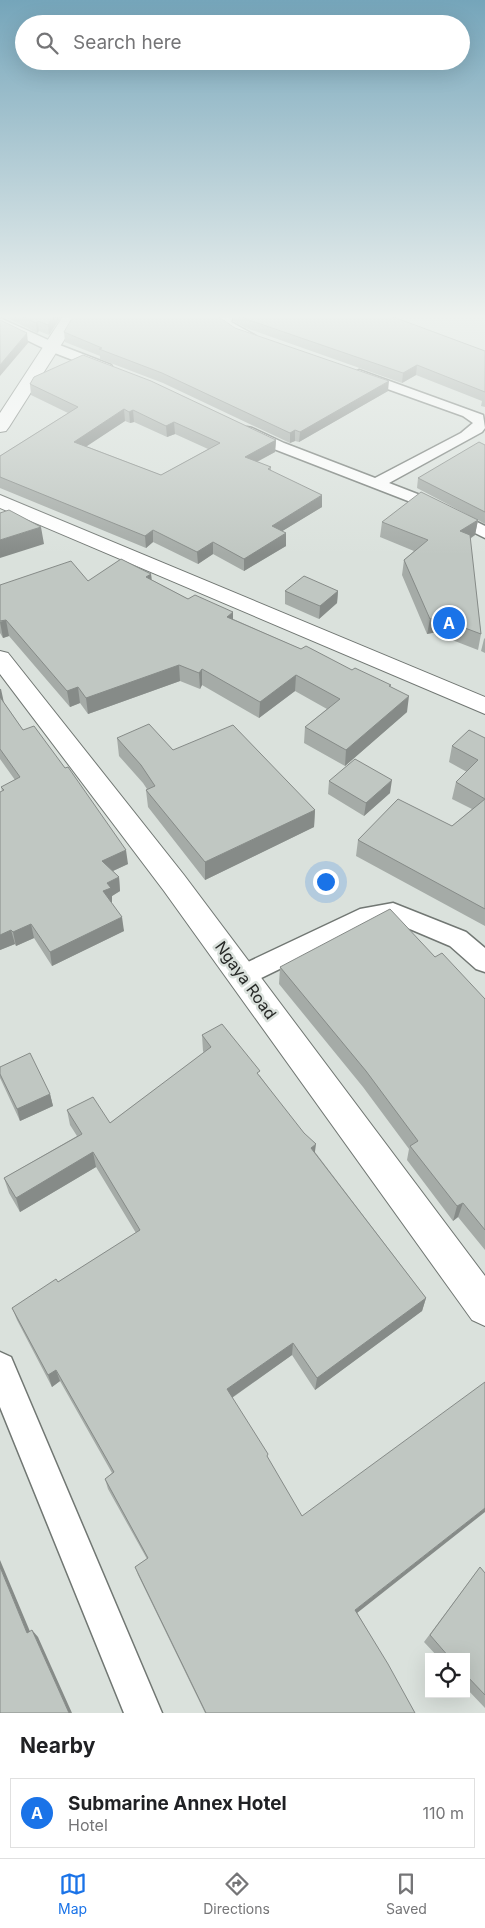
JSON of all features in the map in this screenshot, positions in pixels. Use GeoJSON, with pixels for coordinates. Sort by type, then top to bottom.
{"type":"FeatureCollection","features":[{"type":"Feature","properties":{"kind":"street"},"geometry":{"type":"LineString","coordinates":[[0,427],[21,395]]}},
{"type":"Feature","properties":{"kind":"street"},"geometry":{"type":"LineString","coordinates":[[377,483],[466,436],[477,429],[480,423],[478,418],[468,413],[418,395]]}},
{"type":"Feature","properties":{"kind":"street"},"geometry":{"type":"LineString","coordinates":[[236,425],[280,446],[428,503],[485,533]]}},
{"type":"Feature","properties":{"kind":"street"},"geometry":{"type":"LineString","coordinates":[[0,501],[485,706]]}},
{"type":"Feature","properties":{"kind":"street","name":"Ngaya Road"},"geometry":{"type":"LineString","coordinates":[[0,658],[174,883],[485,1307]]}},
{"type":"Feature","properties":{"kind":"street"},"geometry":{"type":"LineString","coordinates":[[242,976],[368,914],[393,912],[458,939],[485,962]]}},
{"type":"Feature","properties":{"kind":"street"},"geometry":{"type":"LineString","coordinates":[[0,1368],[143,1713]]}},
{"type":"Feature","properties":{"kind":"building"},"geometry":{"type":"Polygon","coordinates":[[[53,395],[181,395],[276,440],[245,457],[271,467],[268,469],[322,495],[272,526],[286,533],[244,559],[213,542],[197,552],[153,530],[145,536],[0,477],[0,456],[78,407],[53,395]],[[124,409],[74,442],[161,475],[220,443],[174,422],[166,426],[133,410],[129,412],[124,409]]]}},
{"type":"Feature","properties":{"kind":"building"},"geometry":{"type":"Polygon","coordinates":[[[209,395],[365,395],[300,432],[295,430],[290,433],[209,395]]]}},
{"type":"Feature","properties":{"kind":"building"},"geometry":{"type":"Polygon","coordinates":[[[479,442],[485,445],[485,512],[418,478],[479,442]]]}},
{"type":"Feature","properties":{"kind":"building"},"geometry":{"type":"Polygon","coordinates":[[[421,492],[478,520],[460,531],[470,535],[481,634],[449,622],[444,615],[430,619],[404,560],[428,540],[382,522],[421,492]]]}},
{"type":"Feature","properties":{"kind":"building"},"geometry":{"type":"Polygon","coordinates":[[[9,510],[41,527],[0,540],[0,513],[9,510]]]}},
{"type":"Feature","properties":{"kind":"building"},"geometry":{"type":"Polygon","coordinates":[[[121,559],[151,574],[146,577],[188,599],[195,595],[233,612],[227,617],[301,649],[306,646],[352,670],[355,668],[391,685],[389,686],[409,696],[346,750],[305,727],[340,699],[296,675],[260,702],[202,669],[199,673],[179,665],[86,698],[78,687],[67,691],[6,620],[0,621],[0,585],[71,561],[88,581],[121,559]]]}},
{"type":"Feature","properties":{"kind":"building"},"geometry":{"type":"Polygon","coordinates":[[[304,576],[338,591],[320,606],[285,591],[304,576]]]}},
{"type":"Feature","properties":{"kind":"building"},"geometry":{"type":"Polygon","coordinates":[[[0,697],[23,730],[34,726],[65,768],[68,767],[126,850],[102,861],[119,877],[107,883],[111,888],[103,891],[122,917],[50,952],[31,924],[13,932],[11,930],[0,935],[0,792],[4,790],[1,787],[20,777],[0,749],[0,697]]]}},
{"type":"Feature","properties":{"kind":"building"},"geometry":{"type":"Polygon","coordinates":[[[149,724],[173,750],[233,725],[315,810],[205,862],[146,790],[155,786],[141,765],[117,738],[149,724]]]}},
{"type":"Feature","properties":{"kind":"building"},"geometry":{"type":"Polygon","coordinates":[[[469,730],[485,738],[485,799],[456,782],[478,760],[452,746],[469,730]]]}},
{"type":"Feature","properties":{"kind":"building"},"geometry":{"type":"Polygon","coordinates":[[[355,759],[392,780],[366,803],[329,781],[355,759]]]}},
{"type":"Feature","properties":{"kind":"building"},"geometry":{"type":"Polygon","coordinates":[[[398,799],[452,826],[485,799],[485,909],[358,840],[398,799]]]}},
{"type":"Feature","properties":{"kind":"building"},"geometry":{"type":"Polygon","coordinates":[[[390,909],[435,957],[442,953],[485,999],[485,1230],[463,1203],[457,1206],[410,1146],[418,1141],[366,1071],[280,967],[390,909]]]}},
{"type":"Feature","properties":{"kind":"building"},"geometry":{"type":"Polygon","coordinates":[[[222,1024],[260,1071],[257,1073],[304,1133],[316,1144],[311,1148],[426,1298],[317,1378],[293,1343],[227,1389],[268,1454],[267,1456],[302,1516],[485,1382],[485,1508],[355,1610],[415,1713],[206,1713],[135,1567],[148,1558],[105,1479],[114,1472],[56,1370],[48,1375],[12,1308],[56,1279],[58,1282],[140,1230],[93,1152],[16,1198],[4,1178],[82,1134],[67,1110],[93,1097],[110,1123],[211,1047],[202,1035],[222,1024]]]}},
{"type":"Feature","properties":{"kind":"building"},"geometry":{"type":"Polygon","coordinates":[[[30,1053],[50,1094],[17,1109],[0,1074],[0,1067],[30,1053]]]}},
{"type":"Feature","properties":{"kind":"building"},"geometry":{"type":"Polygon","coordinates":[[[0,1567],[27,1633],[32,1630],[69,1713],[0,1713],[0,1567]]]}},
{"type":"Feature","properties":{"kind":"building"},"geometry":{"type":"Polygon","coordinates":[[[480,1567],[485,1573],[485,1695],[470,1679],[470,1653],[446,1653],[430,1635],[480,1567]]]}},
{"type":"Feature","properties":{"kind":"place","name":"Submarine Annex Hotel"},"geometry":{"type":"Point","coordinates":[449,623]}}]}
